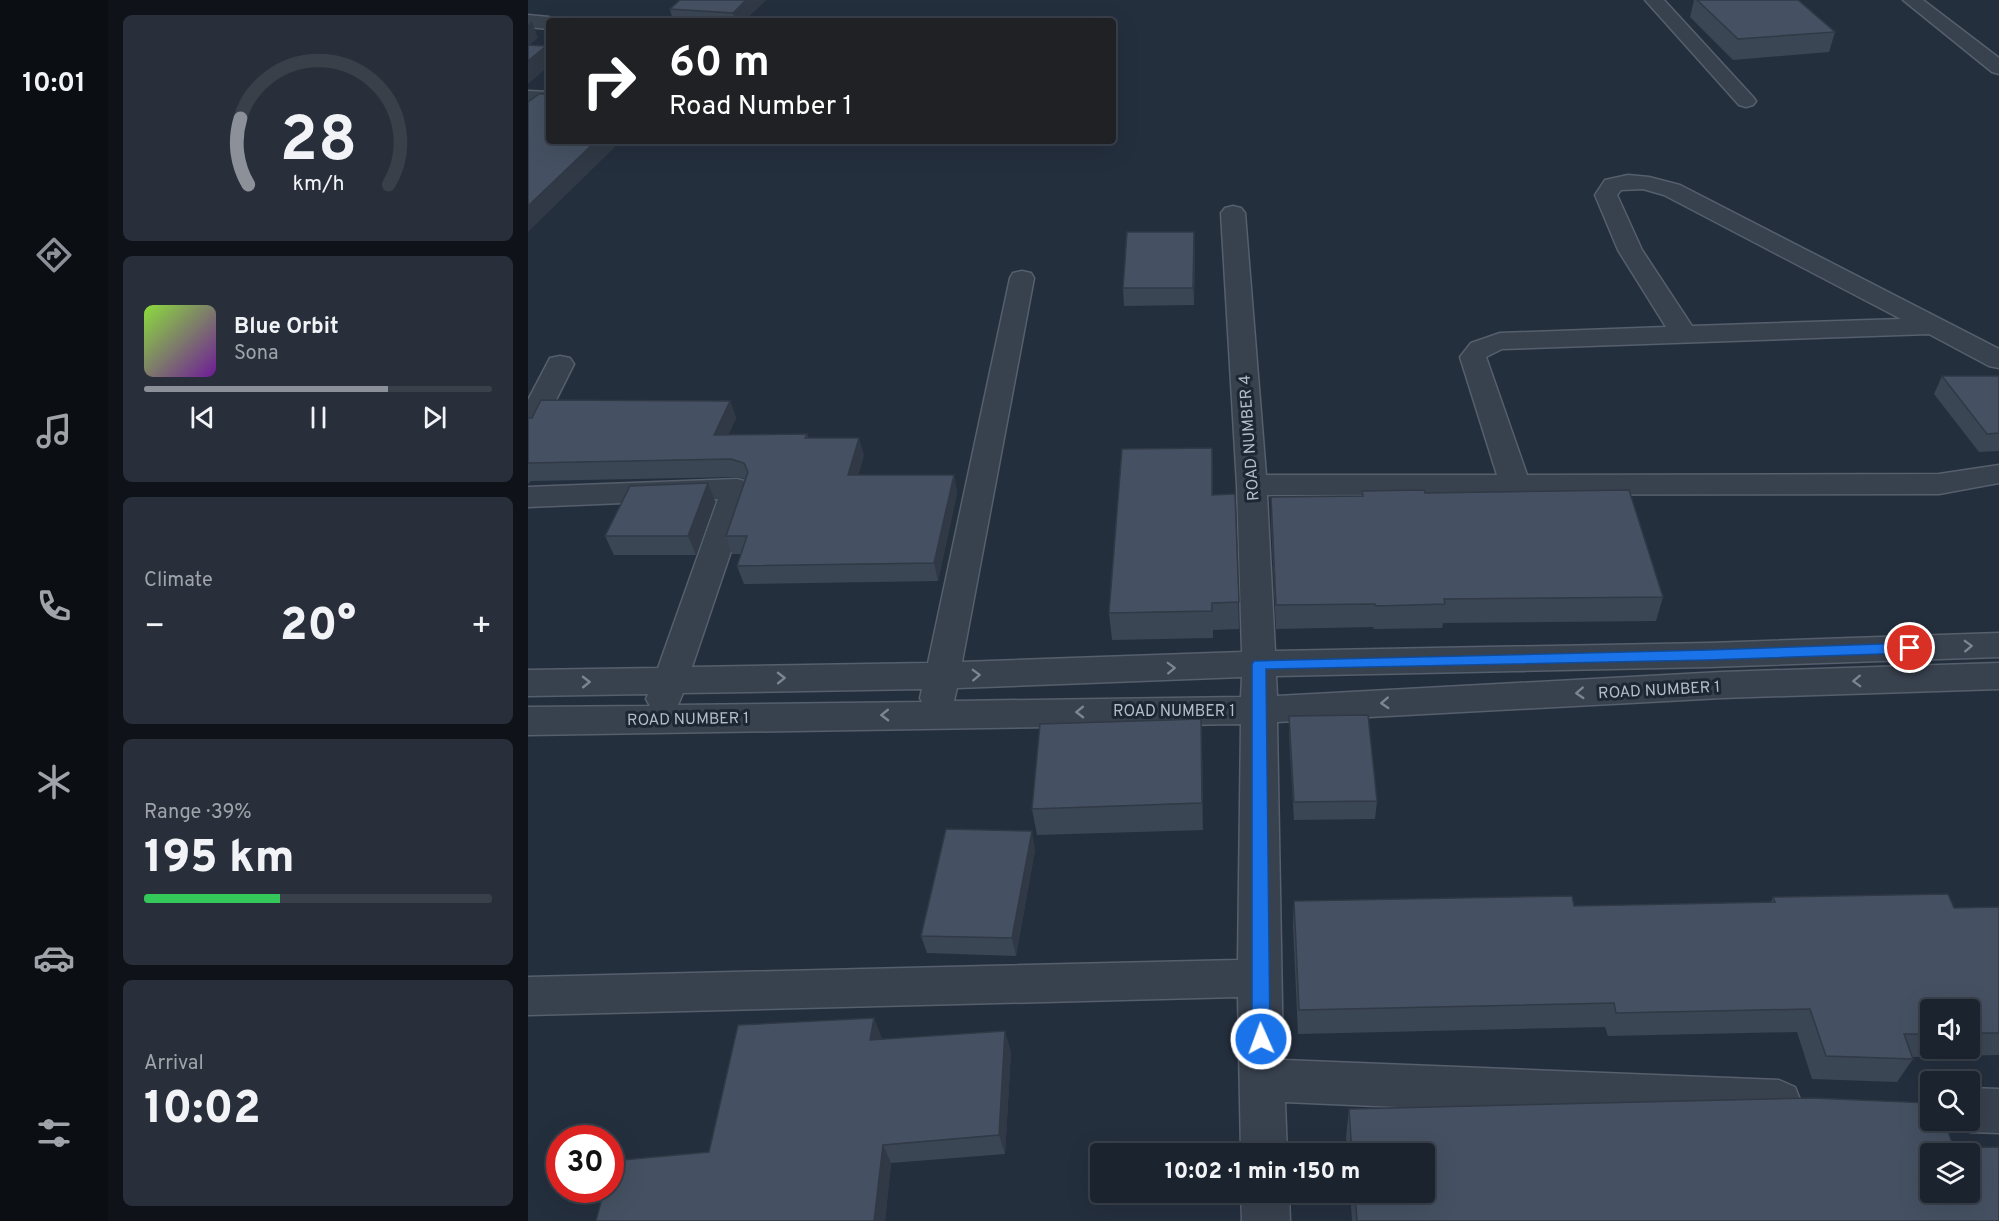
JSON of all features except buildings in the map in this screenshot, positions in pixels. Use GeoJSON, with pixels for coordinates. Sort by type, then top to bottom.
{"type":"FeatureCollection","features":[{"type":"Feature","properties":{"kind":"street"},"geometry":{"type":"LineString","coordinates":[[1654,0],[1746,100]]}},
{"type":"Feature","properties":{"kind":"street"},"geometry":{"type":"LineString","coordinates":[[1912,0],[1999,68]]}},
{"type":"Feature","properties":{"kind":"street"},"geometry":{"type":"LineString","coordinates":[[528,21],[546,23]]}},
{"type":"Feature","properties":{"kind":"street"},"geometry":{"type":"LineString","coordinates":[[528,112],[543,97]]}},
{"type":"Feature","properties":{"kind":"street"},"geometry":{"type":"LineString","coordinates":[[1684,335],[1625,239],[1612,212],[1606,195],[1613,185],[1628,181],[1648,181],[1672,190],[1999,360]]}},
{"type":"Feature","properties":{"kind":"street","name":"ROAD NUMBER 4"},"geometry":{"type":"LineString","coordinates":[[1233,213],[1252,485],[1259,664],[1259,978],[1264,1143]]}},
{"type":"Feature","properties":{"kind":"street"},"geometry":{"type":"LineString","coordinates":[[935,715],[1022,278]]}},
{"type":"Feature","properties":{"kind":"street"},"geometry":{"type":"LineString","coordinates":[[1515,484],[1473,357],[1476,351],[1500,341],[1934,326]]}},
{"type":"Feature","properties":{"kind":"street"},"geometry":{"type":"LineString","coordinates":[[528,428],[560,364]]}},
{"type":"Feature","properties":{"kind":"street"},"geometry":{"type":"LineString","coordinates":[[1252,485],[1939,484],[1999,474]]}},
{"type":"Feature","properties":{"kind":"street"},"geometry":{"type":"LineString","coordinates":[[528,497],[737,489],[658,718]]}},
{"type":"Feature","properties":{"kind":"street","name":"ROAD NUMBER 1"},"geometry":{"type":"LineString","coordinates":[[528,683],[942,676],[1259,664],[1708,655],[1999,645]]}},
{"type":"Feature","properties":{"kind":"street","name":"ROAD NUMBER 1"},"geometry":{"type":"LineString","coordinates":[[528,721],[1259,710],[1722,685],[1999,676]]}},
{"type":"Feature","properties":{"kind":"street"},"geometry":{"type":"LineString","coordinates":[[528,996],[1259,978]]}},
{"type":"Feature","properties":{"kind":"street"},"geometry":{"type":"LineString","coordinates":[[1262,1080],[1823,1104]]}},
{"type":"Feature","properties":{"kind":"street"},"geometry":{"type":"LineString","coordinates":[[1980,1110],[1999,1111]]}},
{"type":"Feature","properties":{"kind":"street"},"geometry":{"type":"LineString","coordinates":[[1265,1203],[1266,1221]]}},
{"type":"Feature","properties":{"kind":"route"},"geometry":{"type":"LineString","coordinates":[[1261,1039],[1259,664],[1708,655],[1910,648]]}}]}
